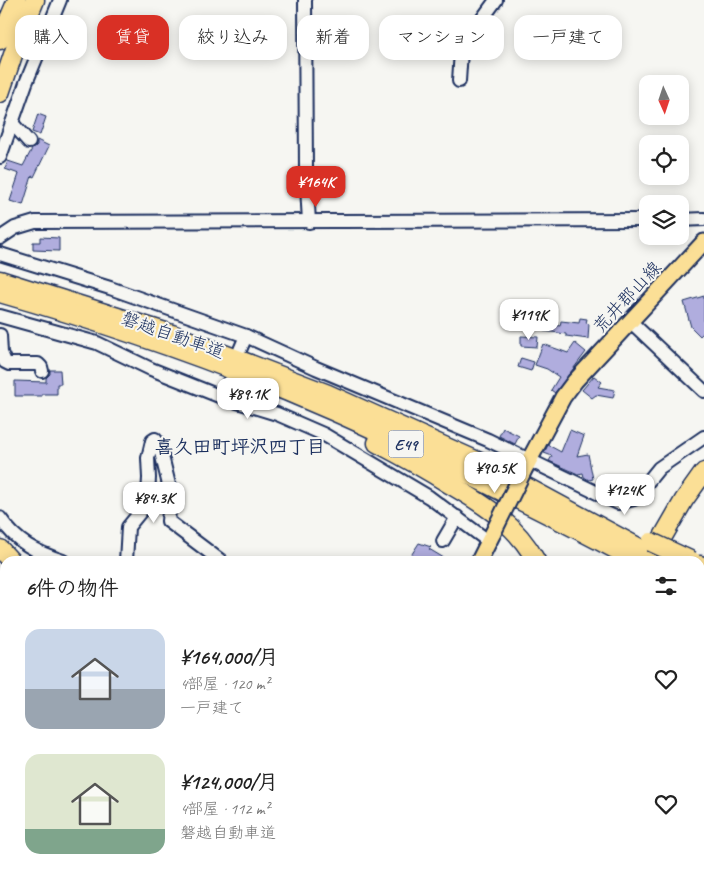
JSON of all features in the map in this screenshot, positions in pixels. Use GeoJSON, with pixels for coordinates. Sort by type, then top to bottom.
{"type":"FeatureCollection","features":[{"type":"Feature","properties":{"kind":"highway"},"geometry":{"type":"LineString","coordinates":[[0,40],[17,0]]}},
{"type":"Feature","properties":{"kind":"highway"},"geometry":{"type":"LineString","coordinates":[[0,93],[16,46],[35,0]]}},
{"type":"Feature","properties":{"kind":"highway","name":"磐越自動車道"},"geometry":{"type":"LineString","coordinates":[[0,280],[115,315],[244,360],[328,394],[482,463],[562,496],[645,554]]}},
{"type":"Feature","properties":{"kind":"highway","name":"磐越自動車道"},"geometry":{"type":"LineString","coordinates":[[0,293],[66,312],[243,374],[406,444],[552,516],[645,554]]}},
{"type":"Feature","properties":{"kind":"highway"},"geometry":{"type":"LineString","coordinates":[[167,347],[241,378],[360,433],[421,467],[489,508],[515,530],[534,556]]}},
{"type":"Feature","properties":{"kind":"highway"},"geometry":{"type":"LineString","coordinates":[[658,556],[645,554],[704,472]]}},
{"type":"Feature","properties":{"kind":"highway"},"geometry":{"type":"LineString","coordinates":[[665,556],[687,514],[704,489]]}},
{"type":"Feature","properties":{"kind":"main road","name":"荒井郡山線"},"geometry":{"type":"LineString","coordinates":[[481,556],[527,463],[563,397],[575,381],[704,242]]}},
{"type":"Feature","properties":{"kind":"street"},"geometry":{"type":"LineString","coordinates":[[0,157],[26,83],[60,0]]}},
{"type":"Feature","properties":{"kind":"street"},"geometry":{"type":"LineString","coordinates":[[305,0],[308,222]]}},
{"type":"Feature","properties":{"kind":"street"},"geometry":{"type":"LineString","coordinates":[[459,80],[461,51],[496,0]]}},
{"type":"Feature","properties":{"kind":"street"},"geometry":{"type":"LineString","coordinates":[[12,123],[29,142]]}},
{"type":"Feature","properties":{"kind":"street"},"geometry":{"type":"LineString","coordinates":[[689,220],[704,219]]}},
{"type":"Feature","properties":{"kind":"street"},"geometry":{"type":"LineString","coordinates":[[0,238],[15,228],[35,222],[639,220]]}},
{"type":"Feature","properties":{"kind":"street"},"geometry":{"type":"LineString","coordinates":[[0,254],[110,288],[246,336],[618,503],[634,499],[659,468],[704,437]]}},
{"type":"Feature","properties":{"kind":"street"},"geometry":{"type":"LineString","coordinates":[[0,316],[97,343],[224,398],[276,414],[323,434],[400,479],[457,518],[490,537]]}},
{"type":"Feature","properties":{"kind":"street"},"geometry":{"type":"LineString","coordinates":[[630,321],[704,391]]}},
{"type":"Feature","properties":{"kind":"street"},"geometry":{"type":"LineString","coordinates":[[0,335],[1,353],[5,362],[9,364],[38,364],[42,371]]}},
{"type":"Feature","properties":{"kind":"street"},"geometry":{"type":"LineString","coordinates":[[240,350],[246,336]]}},
{"type":"Feature","properties":{"kind":"street"},"geometry":{"type":"LineString","coordinates":[[224,398],[228,383]]}},
{"type":"Feature","properties":{"kind":"street"},"geometry":{"type":"LineString","coordinates":[[126,556],[128,527],[141,511],[146,499],[149,478],[148,458],[152,441],[155,439],[159,444],[171,494],[169,523],[214,556]]}},
{"type":"Feature","properties":{"kind":"street"},"geometry":{"type":"LineString","coordinates":[[0,518],[10,532],[25,544],[39,553],[48,556]]}},
{"type":"Feature","properties":{"kind":"street"},"geometry":{"type":"LineString","coordinates":[[443,541],[457,518]]}},
{"type":"Feature","properties":{"kind":"building"},"geometry":{"type":"Polygon","coordinates":[[[38,114],[46,117],[40,135],[32,132],[38,114]]]}},
{"type":"Feature","properties":{"kind":"building"},"geometry":{"type":"Polygon","coordinates":[[[37,140],[49,146],[34,177],[32,176],[23,205],[10,201],[19,174],[5,169],[8,161],[23,166],[32,149],[37,145],[37,140]]]}},
{"type":"Feature","properties":{"kind":"building"},"geometry":{"type":"Polygon","coordinates":[[[40,237],[59,238],[59,251],[33,250],[33,242],[40,242],[40,237]]]}},
{"type":"Feature","properties":{"kind":"building"},"geometry":{"type":"Polygon","coordinates":[[[704,296],[704,332],[700,336],[691,327],[684,302],[704,296]]]}},
{"type":"Feature","properties":{"kind":"building"},"geometry":{"type":"Polygon","coordinates":[[[580,318],[587,319],[586,323],[589,324],[588,339],[544,331],[545,323],[560,326],[561,321],[579,323],[580,318]]]}},
{"type":"Feature","properties":{"kind":"building"},"geometry":{"type":"Polygon","coordinates":[[[521,336],[538,337],[537,347],[521,346],[521,336]]]}},
{"type":"Feature","properties":{"kind":"building"},"geometry":{"type":"Polygon","coordinates":[[[575,343],[586,352],[555,393],[551,390],[559,377],[547,369],[535,365],[543,344],[568,353],[575,343]]]}},
{"type":"Feature","properties":{"kind":"building"},"geometry":{"type":"Polygon","coordinates":[[[521,358],[534,362],[531,371],[518,367],[521,358]]]}},
{"type":"Feature","properties":{"kind":"building"},"geometry":{"type":"Polygon","coordinates":[[[50,370],[60,370],[61,384],[57,384],[57,394],[15,396],[15,381],[46,382],[50,370]]]}},
{"type":"Feature","properties":{"kind":"building"},"geometry":{"type":"Polygon","coordinates":[[[594,376],[602,382],[598,387],[615,390],[613,398],[596,395],[592,398],[582,390],[594,376]]]}},
{"type":"Feature","properties":{"kind":"building"},"geometry":{"type":"Polygon","coordinates":[[[503,428],[519,436],[515,444],[499,436],[503,428]]]}},
{"type":"Feature","properties":{"kind":"building"},"geometry":{"type":"Polygon","coordinates":[[[570,430],[584,436],[577,456],[588,454],[593,479],[589,480],[584,477],[583,473],[578,474],[549,461],[552,456],[544,453],[548,445],[561,452],[570,430]]]}},
{"type":"Feature","properties":{"kind":"building"},"geometry":{"type":"Polygon","coordinates":[[[419,543],[431,547],[429,549],[441,556],[411,556],[419,543]]]}},
{"type":"Feature","properties":{"kind":"district","name":"喜久田町坪沢四丁目"},"geometry":{"type":"Point","coordinates":[240,446]}}]}
